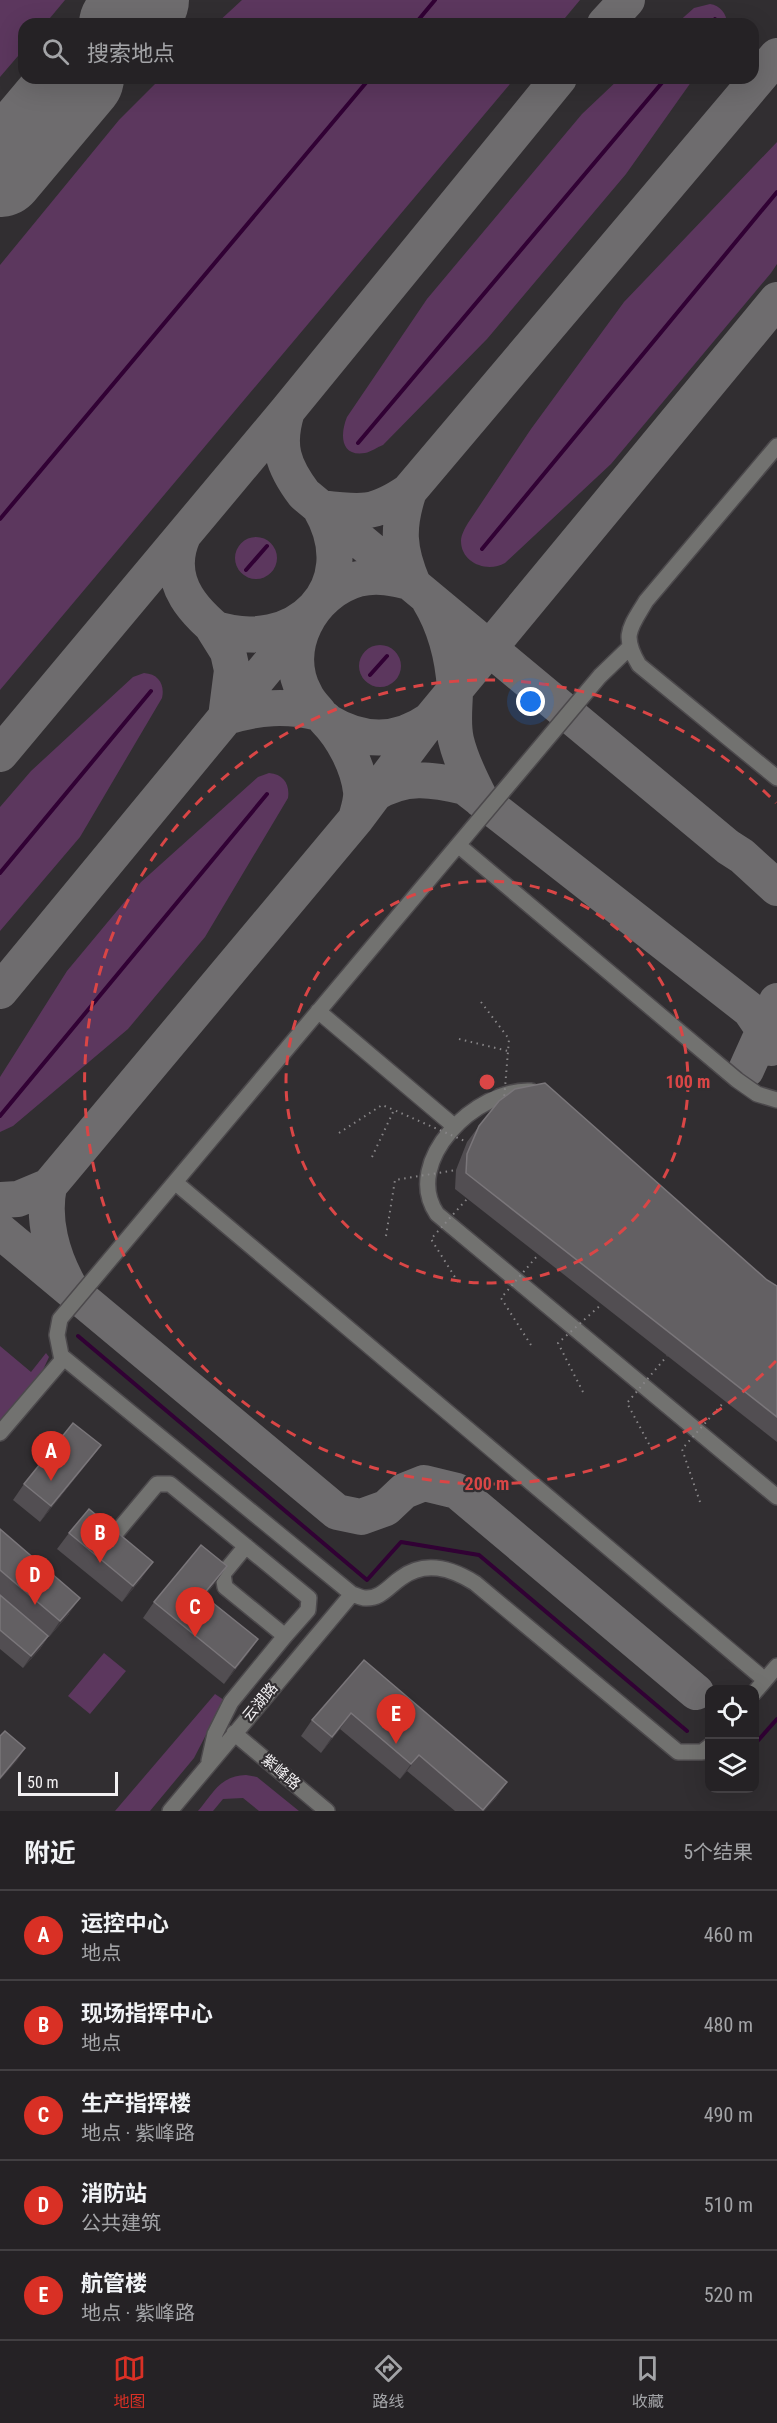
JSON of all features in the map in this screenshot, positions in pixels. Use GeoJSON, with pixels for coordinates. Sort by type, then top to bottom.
{"type":"FeatureCollection","features":[{"type":"Feature","properties":{"kind":"street"},"geometry":{"type":"LineString","coordinates":[[777,446],[646,601],[630,627],[629,648],[639,665],[777,778]]}},
{"type":"Feature","properties":{"kind":"street"},"geometry":{"type":"LineString","coordinates":[[62,1360],[57,1335],[60,1319],[600,676],[629,648]]}},
{"type":"Feature","properties":{"kind":"street"},"geometry":{"type":"LineString","coordinates":[[458,845],[737,1080],[757,1094],[777,1100]]}},
{"type":"Feature","properties":{"kind":"street"},"geometry":{"type":"LineString","coordinates":[[318,1011],[454,1126]]}},
{"type":"Feature","properties":{"kind":"street"},"geometry":{"type":"LineString","coordinates":[[543,1095],[530,1091],[512,1091],[492,1098],[475,1108],[454,1126],[438,1148],[428,1183],[431,1204],[437,1214],[777,1497]]}},
{"type":"Feature","properties":{"kind":"street"},"geometry":{"type":"LineString","coordinates":[[176,1183],[765,1680]]}},
{"type":"Feature","properties":{"kind":"street"},"geometry":{"type":"LineString","coordinates":[[62,1360],[63,1358],[352,1594],[366,1598],[382,1594],[401,1577],[417,1569],[436,1567],[456,1571],[475,1583],[678,1752],[702,1752],[705,1750]]}},
{"type":"Feature","properties":{"kind":"street"},"geometry":{"type":"LineString","coordinates":[[0,1432],[62,1360]]}},
{"type":"Feature","properties":{"kind":"street"},"geometry":{"type":"LineString","coordinates":[[111,1539],[157,1484],[170,1484],[309,1598],[308,1610],[231,1702],[215,1734],[208,1764]]}},
{"type":"Feature","properties":{"kind":"street"},"geometry":{"type":"LineString","coordinates":[[246,1546],[223,1574],[225,1587],[285,1636]]}},
{"type":"Feature","properties":{"kind":"street","name":"云湖路"},"geometry":{"type":"LineString","coordinates":[[170,1811],[352,1594]]}},
{"type":"Feature","properties":{"kind":"street"},"geometry":{"type":"LineString","coordinates":[[759,1687],[777,1666]]}},
{"type":"Feature","properties":{"kind":"street","name":"紫峰路"},"geometry":{"type":"LineString","coordinates":[[234,1733],[327,1811]]}},
{"type":"Feature","properties":{"kind":"path"},"geometry":{"type":"LineString","coordinates":[[481,1002],[509,1039],[504,1105]]}},
{"type":"Feature","properties":{"kind":"path"},"geometry":{"type":"LineString","coordinates":[[459,1040],[508,1051]]}},
{"type":"Feature","properties":{"kind":"path"},"geometry":{"type":"LineString","coordinates":[[339,1133],[382,1105],[467,1142]]}},
{"type":"Feature","properties":{"kind":"path"},"geometry":{"type":"LineString","coordinates":[[372,1157],[394,1110]]}},
{"type":"Feature","properties":{"kind":"path"},"geometry":{"type":"LineString","coordinates":[[386,1236],[395,1180],[456,1170]]}},
{"type":"Feature","properties":{"kind":"path"},"geometry":{"type":"LineString","coordinates":[[458,1282],[431,1239],[467,1199]]}},
{"type":"Feature","properties":{"kind":"path"},"geometry":{"type":"LineString","coordinates":[[531,1345],[501,1298],[538,1255]]}},
{"type":"Feature","properties":{"kind":"path"},"geometry":{"type":"LineString","coordinates":[[583,1392],[558,1343],[602,1304]]}},
{"type":"Feature","properties":{"kind":"path"},"geometry":{"type":"LineString","coordinates":[[650,1444],[627,1403],[667,1356]]}},
{"type":"Feature","properties":{"kind":"path"},"geometry":{"type":"LineString","coordinates":[[700,1502],[682,1449],[724,1402]]}},
{"type":"Feature","properties":{"kind":"shaded area"},"geometry":{"type":"Polygon","coordinates":[[[0,0],[65,0],[50,18],[18,18],[18,56],[0,77],[0,0]]]}},
{"type":"Feature","properties":{"kind":"shaded area"},"geometry":{"type":"Polygon","coordinates":[[[242,0],[580,0],[565,18],[222,18],[242,0]]]}},
{"type":"Feature","properties":{"kind":"shaded area"},"geometry":{"type":"Polygon","coordinates":[[[710,4],[717,6],[726,18],[683,18],[694,8],[710,4]]]}},
{"type":"Feature","properties":{"kind":"shaded area"},"geometry":{"type":"Polygon","coordinates":[[[155,84],[510,84],[0,690],[0,265],[119,120],[155,84]]]}},
{"type":"Feature","properties":{"kind":"shaded area"},"geometry":{"type":"Polygon","coordinates":[[[614,84],[690,84],[626,174],[487,339],[383,445],[365,453],[357,453],[346,448],[343,430],[347,417],[427,299],[582,114],[614,84]]]}},
{"type":"Feature","properties":{"kind":"shaded area"},"geometry":{"type":"Polygon","coordinates":[[[777,142],[777,264],[771,273],[611,464],[505,563],[491,567],[476,564],[470,560],[462,549],[461,541],[468,523],[531,429],[624,302],[777,142]]]}},
{"type":"Feature","properties":{"kind":"shaded area"},"geometry":{"type":"Polygon","coordinates":[[[256,537],[271,543],[277,558],[271,573],[256,579],[241,573],[235,558],[241,543],[256,537]]]}},
{"type":"Feature","properties":{"kind":"shaded area"},"geometry":{"type":"Polygon","coordinates":[[[380,645],[395,651],[401,666],[395,681],[380,687],[365,681],[359,666],[365,651],[380,645]]]}},
{"type":"Feature","properties":{"kind":"shaded area"},"geometry":{"type":"Polygon","coordinates":[[[144,673],[160,681],[163,689],[162,698],[80,837],[0,931],[0,807],[31,771],[133,677],[144,673]]]}},
{"type":"Feature","properties":{"kind":"shaded area"},"geometry":{"type":"Polygon","coordinates":[[[269,773],[285,781],[288,798],[205,937],[128,1029],[13,1126],[0,1132],[0,1077],[67,971],[141,882],[258,777],[269,773]]]}},
{"type":"Feature","properties":{"kind":"shaded area"},"geometry":{"type":"Polygon","coordinates":[[[0,1346],[31,1372],[46,1353],[49,1357],[42,1372],[0,1421],[0,1346]]]}},
{"type":"Feature","properties":{"kind":"shaded area"},"geometry":{"type":"Polygon","coordinates":[[[104,1653],[126,1671],[90,1714],[68,1696],[104,1653]]]}},
{"type":"Feature","properties":{"kind":"shaded area"},"geometry":{"type":"Polygon","coordinates":[[[215,1694],[224,1700],[194,1758],[150,1811],[115,1811],[215,1694]]]}},
{"type":"Feature","properties":{"kind":"shaded area"},"geometry":{"type":"Polygon","coordinates":[[[246,1775],[257,1777],[299,1811],[259,1811],[243,1798],[223,1799],[213,1811],[198,1811],[218,1786],[230,1778],[246,1775]]]}},
{"type":"Feature","properties":{"kind":"building"},"geometry":{"type":"Polygon","coordinates":[[[545,1083],[767,1280],[777,1286],[777,1417],[466,1173],[467,1154],[479,1126],[499,1101],[515,1089],[545,1083]]]}},
{"type":"Feature","properties":{"kind":"building"},"geometry":{"type":"Polygon","coordinates":[[[73,1423],[101,1445],[51,1506],[24,1484],[73,1423]]]}},
{"type":"Feature","properties":{"kind":"building"},"geometry":{"type":"Polygon","coordinates":[[[89,1509],[153,1562],[133,1586],[69,1533],[89,1509]]]}},
{"type":"Feature","properties":{"kind":"building"},"geometry":{"type":"Polygon","coordinates":[[[0,1529],[80,1598],[60,1621],[0,1570],[0,1529]]]}},
{"type":"Feature","properties":{"kind":"building"},"geometry":{"type":"Polygon","coordinates":[[[201,1545],[227,1566],[203,1595],[258,1639],[235,1668],[154,1602],[201,1545]]]}},
{"type":"Feature","properties":{"kind":"building"},"geometry":{"type":"Polygon","coordinates":[[[0,1595],[48,1636],[31,1656],[0,1630],[0,1595]]]}},
{"type":"Feature","properties":{"kind":"building"},"geometry":{"type":"Polygon","coordinates":[[[364,1660],[507,1782],[483,1810],[419,1755],[411,1764],[351,1713],[332,1737],[312,1720],[364,1660]]]}},
{"type":"Feature","properties":{"kind":"building"},"geometry":{"type":"Polygon","coordinates":[[[5,1731],[25,1748],[0,1778],[0,1736],[5,1731]]]}},
{"type":"Feature","properties":{"kind":"waterway"},"geometry":{"type":"LineString","coordinates":[[420,18],[435,0]]}},
{"type":"Feature","properties":{"kind":"waterway"},"geometry":{"type":"LineString","coordinates":[[0,519],[365,84]]}},
{"type":"Feature","properties":{"kind":"waterway"},"geometry":{"type":"LineString","coordinates":[[358,443],[661,84]]}},
{"type":"Feature","properties":{"kind":"waterway"},"geometry":{"type":"LineString","coordinates":[[482,549],[777,192]]}},
{"type":"Feature","properties":{"kind":"waterway"},"geometry":{"type":"LineString","coordinates":[[246,570],[267,546]]}},
{"type":"Feature","properties":{"kind":"waterway"},"geometry":{"type":"LineString","coordinates":[[370,675],[387,656]]}},
{"type":"Feature","properties":{"kind":"waterway"},"geometry":{"type":"LineString","coordinates":[[0,873],[151,691]]}},
{"type":"Feature","properties":{"kind":"waterway"},"geometry":{"type":"LineString","coordinates":[[0,1116],[267,794]]}},
{"type":"Feature","properties":{"kind":"waterway"},"geometry":{"type":"LineString","coordinates":[[78,1336],[367,1580],[401,1542],[479,1555],[687,1731]]}},
{"type":"Feature","properties":{"kind":"waterway"},"geometry":{"type":"LineString","coordinates":[[759,1739],[777,1719]]}},
{"type":"Feature","properties":{"kind":"taxiway"},"geometry":{"type":"LineString","coordinates":[[144,18],[162,0]]}},
{"type":"Feature","properties":{"kind":"taxiway"},"geometry":{"type":"LineString","coordinates":[[610,18],[627,0]]}},
{"type":"Feature","properties":{"kind":"taxiway"},"geometry":{"type":"LineString","coordinates":[[759,77],[777,56]]}},
{"type":"Feature","properties":{"kind":"taxiway"},"geometry":{"type":"LineString","coordinates":[[48,115],[79,84]]}},
{"type":"Feature","properties":{"kind":"taxiway"},"geometry":{"type":"LineString","coordinates":[[0,754],[287,411],[554,84]]}},
{"type":"Feature","properties":{"kind":"taxiway"},"geometry":{"type":"LineString","coordinates":[[213,628],[243,634],[271,632],[295,623],[314,608],[328,588],[334,564],[332,537],[320,508],[346,511],[367,510],[386,504],[409,491],[753,84]]}},
{"type":"Feature","properties":{"kind":"taxiway"},"geometry":{"type":"LineString","coordinates":[[328,722],[354,734],[380,738],[405,733],[430,720],[777,300]]}},
{"type":"Feature","properties":{"kind":"taxiway"},"geometry":{"type":"LineString","coordinates":[[287,411],[282,435],[286,465],[304,494],[728,847],[742,856],[777,888]]}},
{"type":"Feature","properties":{"kind":"taxiway"},"geometry":{"type":"LineString","coordinates":[[409,491],[402,516],[401,538],[404,560],[413,584]]}},
{"type":"Feature","properties":{"kind":"taxiway"},"geometry":{"type":"LineString","coordinates":[[183,536],[178,553],[177,569],[186,597],[207,621],[232,642]]}},
{"type":"Feature","properties":{"kind":"taxiway"},"geometry":{"type":"LineString","coordinates":[[319,713],[305,694],[298,677],[296,659],[298,641],[314,609],[326,596],[358,579],[393,578],[413,583]]}},
{"type":"Feature","properties":{"kind":"taxiway"},"geometry":{"type":"LineString","coordinates":[[429,600],[440,621],[450,654],[455,689],[456,740],[463,763],[481,800]]}},
{"type":"Feature","properties":{"kind":"taxiway"},"geometry":{"type":"LineString","coordinates":[[0,991],[306,620]]}},
{"type":"Feature","properties":{"kind":"taxiway"},"geometry":{"type":"LineString","coordinates":[[213,628],[228,652],[232,670],[226,717],[272,708],[319,713]]}},
{"type":"Feature","properties":{"kind":"taxiway"},"geometry":{"type":"LineString","coordinates":[[325,719],[344,743],[357,772],[361,794],[356,819]]}},
{"type":"Feature","properties":{"kind":"taxiway"},"geometry":{"type":"LineString","coordinates":[[0,1200],[18,1199],[49,1186],[356,819],[430,720]]}},
{"type":"Feature","properties":{"kind":"taxiway"},"geometry":{"type":"LineString","coordinates":[[374,794],[397,784],[418,780],[465,787],[750,1010],[761,1026],[771,1048]]}},
{"type":"Feature","properties":{"kind":"taxiway"},"geometry":{"type":"LineString","coordinates":[[746,1070],[777,1001]]}},
{"type":"Feature","properties":{"kind":"taxiway"},"geometry":{"type":"LineString","coordinates":[[49,1186],[47,1212],[50,1237],[53,1250],[69,1286]]}},
{"type":"Feature","properties":{"kind":"taxiway"},"geometry":{"type":"LineString","coordinates":[[0,1231],[337,1512],[361,1517],[386,1508],[404,1491],[424,1483],[457,1491],[696,1692]]}},
{"type":"Feature","properties":{"kind":"runway"},"geometry":{"type":"LineString","coordinates":[[129,18],[144,0]]}},
{"type":"Feature","properties":{"kind":"runway"},"geometry":{"type":"LineString","coordinates":[[0,172],[74,84]]}},
{"type":"Feature","properties":{"kind":"place","name":"运控中心"},"geometry":{"type":"Point","coordinates":[51,1481]}},
{"type":"Feature","properties":{"kind":"place","name":"现场指挥中心"},"geometry":{"type":"Point","coordinates":[100,1563]}},
{"type":"Feature","properties":{"kind":"place","name":"消防站"},"geometry":{"type":"Point","coordinates":[35,1605]}},
{"type":"Feature","properties":{"kind":"place","name":"生产指挥楼"},"geometry":{"type":"Point","coordinates":[195,1637]}},
{"type":"Feature","properties":{"kind":"place","name":"航管楼"},"geometry":{"type":"Point","coordinates":[396,1744]}}]}
